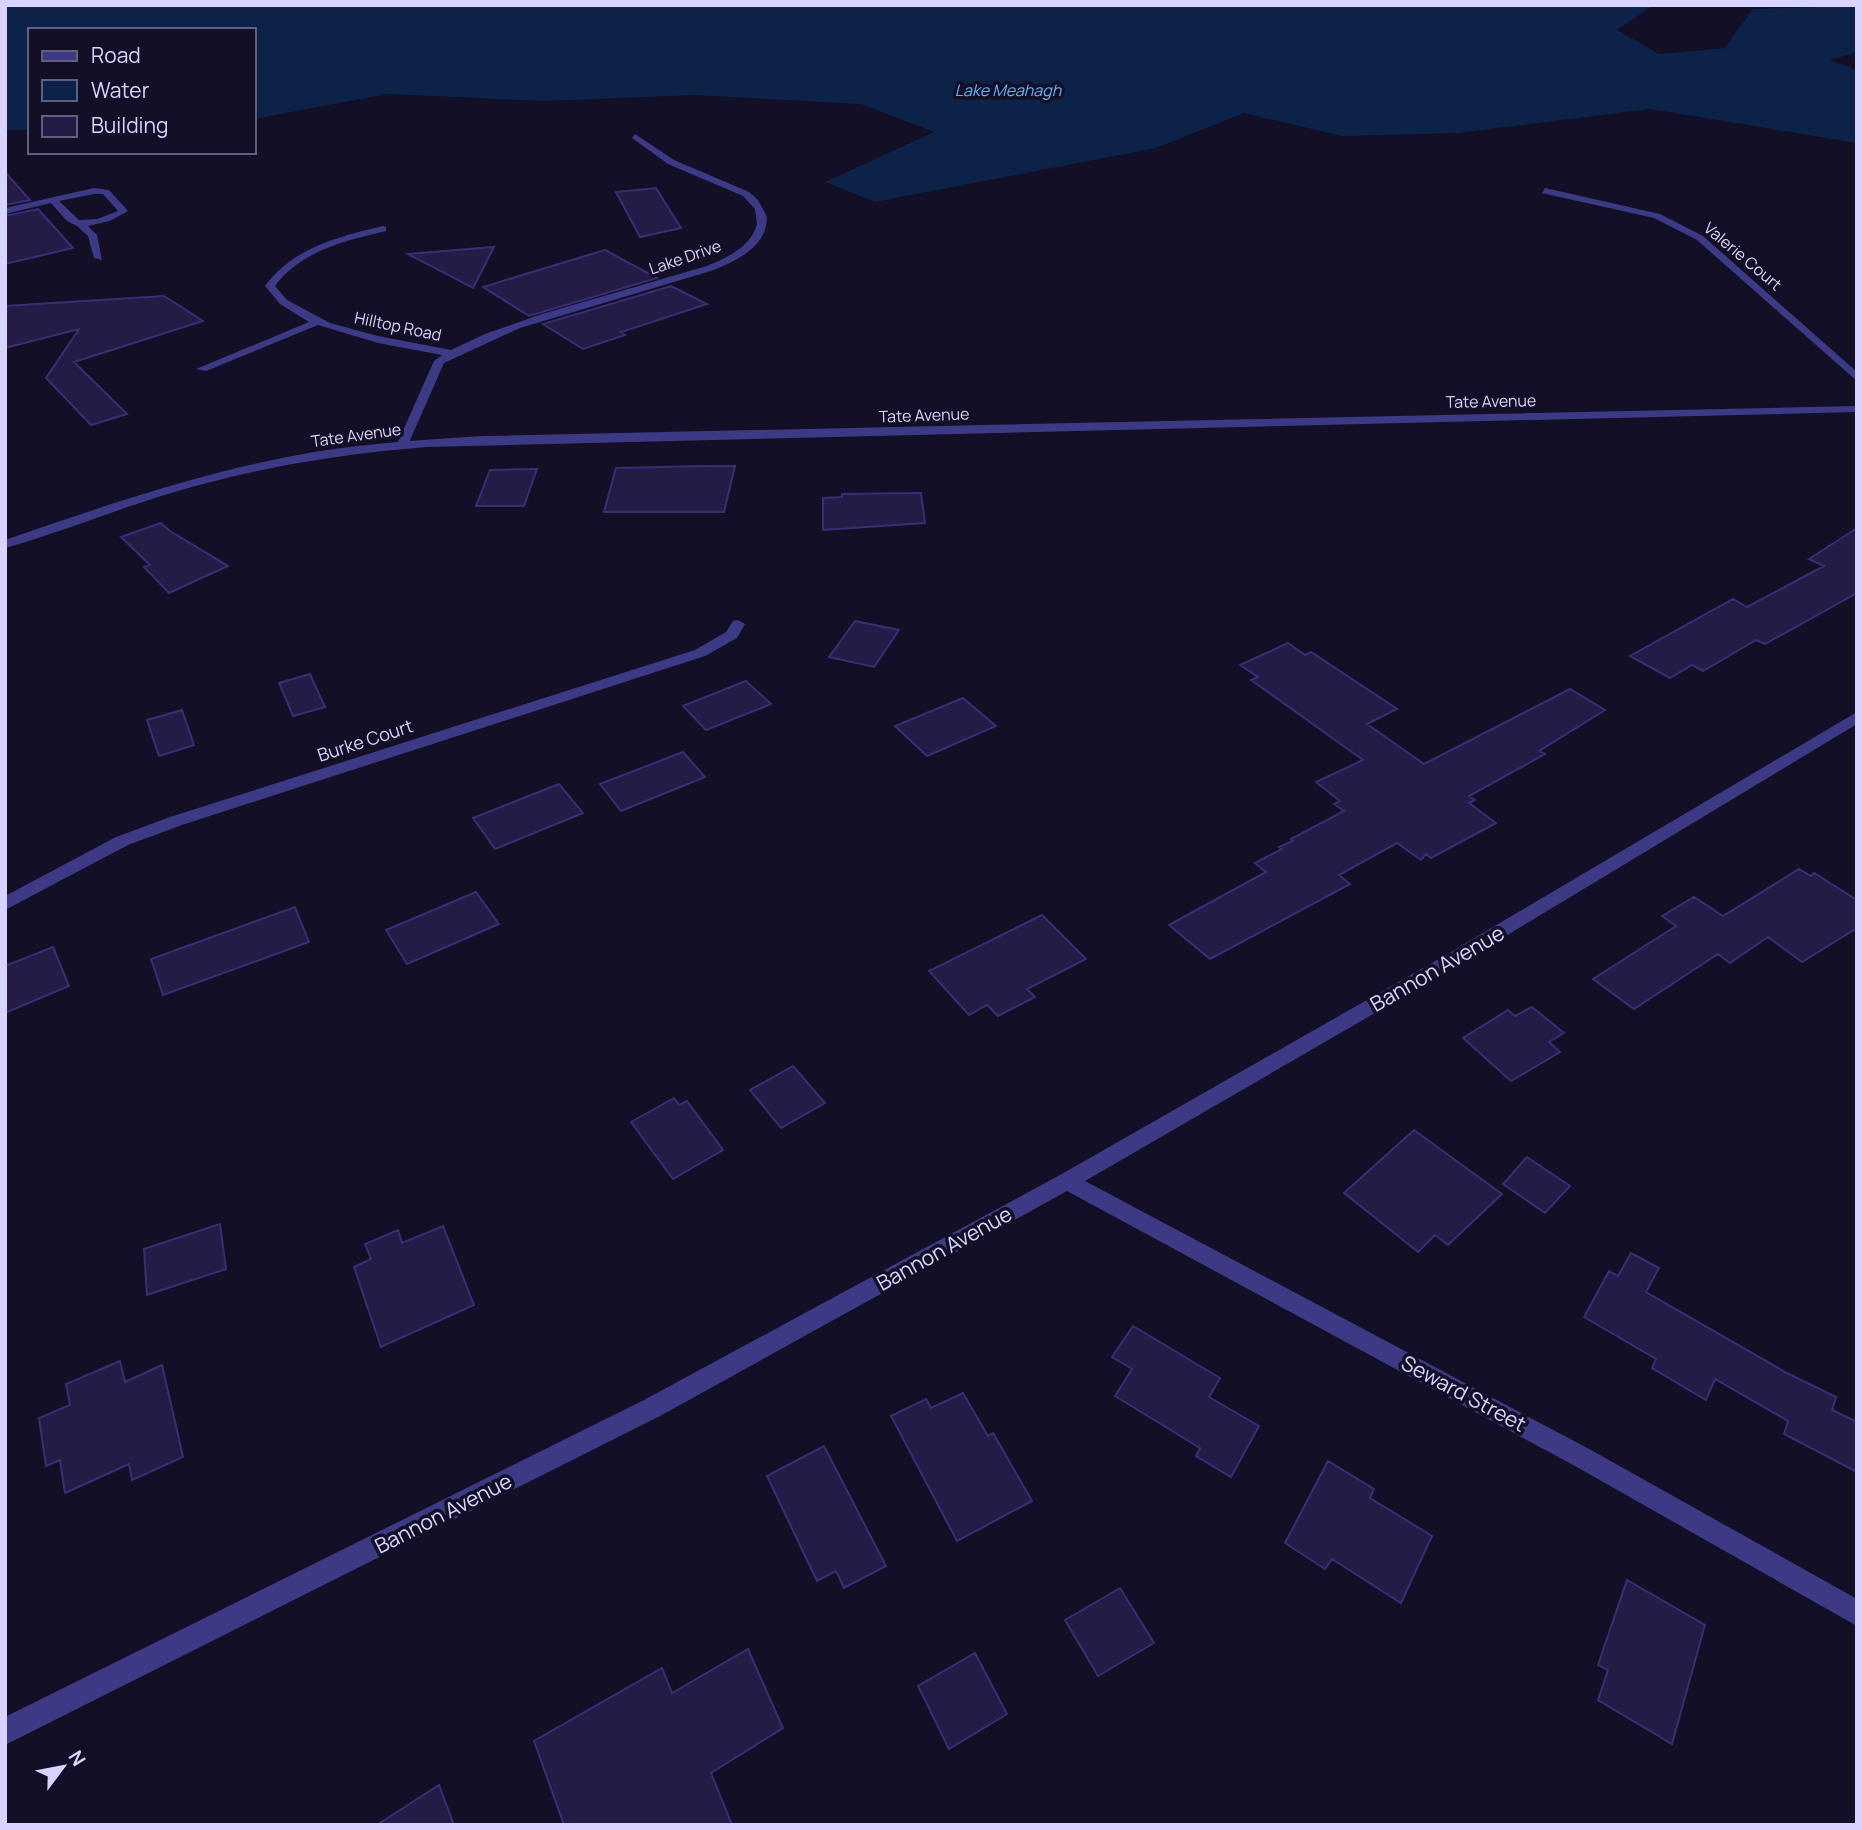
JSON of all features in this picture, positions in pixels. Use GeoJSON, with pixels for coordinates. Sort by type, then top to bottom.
{"type":"FeatureCollection","features":[{"type":"Feature","properties":{"kind":"street","name":"Lake Drive"},"geometry":{"type":"LineString","coordinates":[[450,354],[572,309],[702,270],[738,255],[751,244],[762,230],[763,215],[755,202],[740,191],[678,167],[649,150],[635,136]]}},
{"type":"Feature","properties":{"kind":"street","name":"Valerie Court"},"geometry":{"type":"LineString","coordinates":[[1545,191],[1657,216],[1700,238],[1857,377]]}},
{"type":"Feature","properties":{"kind":"street"},"geometry":{"type":"LineString","coordinates":[[5,211],[53,200],[106,192],[123,211],[116,216],[80,223],[74,222],[53,200]]}},
{"type":"Feature","properties":{"kind":"street"},"geometry":{"type":"LineString","coordinates":[[80,223],[92,235],[99,258]]}},
{"type":"Feature","properties":{"kind":"street","name":"Hilltop Road"},"geometry":{"type":"LineString","coordinates":[[383,229],[317,250],[286,265],[270,286],[277,298],[297,313],[346,331],[450,354]]}},
{"type":"Feature","properties":{"kind":"street"},"geometry":{"type":"LineString","coordinates":[[202,369],[320,321]]}},
{"type":"Feature","properties":{"kind":"street","name":"Hilltop Road"},"geometry":{"type":"LineString","coordinates":[[403,444],[439,360],[450,354]]}},
{"type":"Feature","properties":{"kind":"street","name":"Tate Avenue"},"geometry":{"type":"LineString","coordinates":[[5,544],[193,483],[262,465],[403,444],[1857,409]]}},
{"type":"Feature","properties":{"kind":"street","name":"Burke Court"},"geometry":{"type":"LineString","coordinates":[[5,904],[122,841],[700,653],[726,639],[738,624]]}},
{"type":"Feature","properties":{"kind":"street","name":"Bannon Avenue"},"geometry":{"type":"LineString","coordinates":[[5,1732],[652,1408],[1067,1181],[1450,961],[1857,717]]}},
{"type":"Feature","properties":{"kind":"street","name":"Seward Street"},"geometry":{"type":"LineString","coordinates":[[1067,1181],[1583,1458],[1857,1613]]}},
{"type":"Feature","properties":{"kind":"water","name":"Lake Meahagh"},"geometry":{"type":"Polygon","coordinates":[[[5,5],[1654,5],[1617,30],[1659,54],[1725,48],[1753,9],[1857,7],[1857,52],[1830,60],[1857,70],[1857,143],[1650,109],[1458,133],[1342,136],[1244,113],[1156,148],[875,202],[825,182],[934,132],[861,104],[694,95],[544,101],[387,94],[256,119],[256,28],[28,28],[28,130],[5,130],[5,5]]]}},
{"type":"Feature","properties":{"kind":"building"},"geometry":{"type":"Polygon","coordinates":[[[5,172],[30,200],[5,205],[5,172]]]}},
{"type":"Feature","properties":{"kind":"building"},"geometry":{"type":"Polygon","coordinates":[[[656,188],[681,228],[640,237],[616,192],[656,188]]]}},
{"type":"Feature","properties":{"kind":"building"},"geometry":{"type":"Polygon","coordinates":[[[38,209],[73,248],[5,264],[5,216],[38,209]]]}},
{"type":"Feature","properties":{"kind":"building"},"geometry":{"type":"Polygon","coordinates":[[[494,247],[473,288],[408,254],[494,247]]]}},
{"type":"Feature","properties":{"kind":"building"},"geometry":{"type":"Polygon","coordinates":[[[605,250],[657,278],[529,316],[483,287],[605,250]]]}},
{"type":"Feature","properties":{"kind":"building"},"geometry":{"type":"Polygon","coordinates":[[[671,286],[707,304],[621,332],[625,335],[583,349],[543,324],[671,286]]]}},
{"type":"Feature","properties":{"kind":"building"},"geometry":{"type":"Polygon","coordinates":[[[164,296],[203,321],[74,362],[127,414],[91,425],[46,378],[79,329],[5,348],[5,306],[164,296]]]}},
{"type":"Feature","properties":{"kind":"building"},"geometry":{"type":"Polygon","coordinates":[[[735,466],[724,512],[604,512],[616,468],[735,466]]]}},
{"type":"Feature","properties":{"kind":"building"},"geometry":{"type":"Polygon","coordinates":[[[537,469],[524,506],[476,506],[490,470],[537,469]]]}},
{"type":"Feature","properties":{"kind":"building"},"geometry":{"type":"Polygon","coordinates":[[[921,493],[925,523],[823,530],[823,498],[842,497],[842,494],[921,493]]]}},
{"type":"Feature","properties":{"kind":"building"},"geometry":{"type":"Polygon","coordinates":[[[161,523],[228,566],[169,593],[144,567],[150,565],[121,537],[161,523]]]}},
{"type":"Feature","properties":{"kind":"building"},"geometry":{"type":"Polygon","coordinates":[[[1857,528],[1857,593],[1765,644],[1756,640],[1703,671],[1692,665],[1670,678],[1630,656],[1733,599],[1747,607],[1824,566],[1809,559],[1857,528]]]}},
{"type":"Feature","properties":{"kind":"building"},"geometry":{"type":"Polygon","coordinates":[[[855,621],[899,630],[874,667],[829,657],[855,621]]]}},
{"type":"Feature","properties":{"kind":"building"},"geometry":{"type":"Polygon","coordinates":[[[1288,643],[1305,655],[1311,652],[1397,709],[1367,724],[1424,764],[1570,689],[1605,710],[1539,751],[1545,754],[1469,796],[1475,800],[1469,803],[1496,823],[1431,858],[1426,854],[1421,860],[1397,843],[1339,875],[1350,884],[1210,959],[1169,925],[1266,872],[1255,863],[1282,849],[1279,847],[1293,841],[1291,839],[1344,811],[1334,804],[1340,801],[1316,782],[1363,760],[1251,680],[1258,677],[1240,665],[1288,643]]]}},
{"type":"Feature","properties":{"kind":"building"},"geometry":{"type":"Polygon","coordinates":[[[310,674],[325,707],[293,716],[279,683],[310,674]]]}},
{"type":"Feature","properties":{"kind":"building"},"geometry":{"type":"Polygon","coordinates":[[[746,681],[771,704],[706,730],[683,706],[746,681]]]}},
{"type":"Feature","properties":{"kind":"building"},"geometry":{"type":"Polygon","coordinates":[[[963,698],[996,726],[927,756],[895,726],[963,698]]]}},
{"type":"Feature","properties":{"kind":"building"},"geometry":{"type":"Polygon","coordinates":[[[182,710],[194,745],[159,756],[147,720],[182,710]]]}},
{"type":"Feature","properties":{"kind":"building"},"geometry":{"type":"Polygon","coordinates":[[[683,752],[705,777],[621,811],[600,784],[683,752]]]}},
{"type":"Feature","properties":{"kind":"building"},"geometry":{"type":"Polygon","coordinates":[[[559,784],[583,813],[495,849],[473,818],[559,784]]]}},
{"type":"Feature","properties":{"kind":"building"},"geometry":{"type":"Polygon","coordinates":[[[1799,869],[1811,876],[1814,873],[1857,900],[1857,928],[1802,962],[1768,937],[1730,963],[1718,954],[1634,1009],[1593,979],[1676,926],[1662,916],[1694,897],[1723,916],[1799,869]]]}},
{"type":"Feature","properties":{"kind":"building"},"geometry":{"type":"Polygon","coordinates":[[[476,892],[499,924],[407,964],[386,930],[476,892]]]}},
{"type":"Feature","properties":{"kind":"building"},"geometry":{"type":"Polygon","coordinates":[[[295,907],[309,942],[163,995],[151,959],[295,907]]]}},
{"type":"Feature","properties":{"kind":"building"},"geometry":{"type":"Polygon","coordinates":[[[1042,915],[1086,959],[1027,989],[1035,997],[998,1016],[987,1005],[969,1015],[929,971],[1042,915]]]}},
{"type":"Feature","properties":{"kind":"building"},"geometry":{"type":"Polygon","coordinates":[[[53,947],[69,986],[5,1013],[5,966],[53,947]]]}},
{"type":"Feature","properties":{"kind":"building"},"geometry":{"type":"Polygon","coordinates":[[[1532,1007],[1564,1033],[1549,1042],[1560,1052],[1511,1081],[1463,1038],[1508,1010],[1515,1016],[1532,1007]]]}},
{"type":"Feature","properties":{"kind":"building"},"geometry":{"type":"Polygon","coordinates":[[[793,1066],[825,1103],[781,1128],[750,1090],[793,1066]]]}},
{"type":"Feature","properties":{"kind":"building"},"geometry":{"type":"Polygon","coordinates":[[[674,1098],[679,1105],[687,1101],[723,1150],[673,1179],[631,1122],[674,1098]]]}},
{"type":"Feature","properties":{"kind":"building"},"geometry":{"type":"Polygon","coordinates":[[[1414,1130],[1502,1194],[1448,1245],[1435,1235],[1418,1252],[1344,1193],[1414,1130]]]}},
{"type":"Feature","properties":{"kind":"building"},"geometry":{"type":"Polygon","coordinates":[[[1527,1157],[1570,1186],[1545,1213],[1503,1184],[1527,1157]]]}},
{"type":"Feature","properties":{"kind":"building"},"geometry":{"type":"Polygon","coordinates":[[[220,1224],[226,1269],[147,1295],[144,1249],[220,1224]]]}},
{"type":"Feature","properties":{"kind":"building"},"geometry":{"type":"Polygon","coordinates":[[[443,1226],[474,1305],[381,1347],[354,1267],[371,1259],[365,1244],[398,1230],[402,1243],[443,1226]]]}},
{"type":"Feature","properties":{"kind":"building"},"geometry":{"type":"Polygon","coordinates":[[[1631,1253],[1659,1268],[1646,1292],[1787,1373],[1836,1397],[1832,1410],[1857,1422],[1857,1472],[1784,1434],[1788,1421],[1715,1379],[1706,1400],[1652,1368],[1656,1359],[1584,1317],[1609,1271],[1618,1276],[1631,1253]]]}},
{"type":"Feature","properties":{"kind":"building"},"geometry":{"type":"Polygon","coordinates":[[[1133,1326],[1220,1378],[1209,1397],[1259,1426],[1231,1477],[1196,1456],[1200,1448],[1115,1396],[1132,1369],[1112,1357],[1133,1326]]]}},
{"type":"Feature","properties":{"kind":"building"},"geometry":{"type":"Polygon","coordinates":[[[120,1361],[125,1382],[162,1365],[183,1457],[132,1480],[129,1464],[65,1493],[60,1460],[46,1466],[39,1418],[70,1405],[66,1384],[120,1361]]]}},
{"type":"Feature","properties":{"kind":"building"},"geometry":{"type":"Polygon","coordinates":[[[963,1393],[988,1436],[993,1433],[1032,1501],[957,1541],[891,1416],[926,1399],[931,1408],[963,1393]]]}},
{"type":"Feature","properties":{"kind":"building"},"geometry":{"type":"Polygon","coordinates":[[[824,1446],[886,1566],[844,1588],[836,1571],[817,1581],[767,1476],[824,1446]]]}},
{"type":"Feature","properties":{"kind":"building"},"geometry":{"type":"Polygon","coordinates":[[[1328,1461],[1374,1489],[1370,1498],[1432,1536],[1401,1603],[1332,1559],[1325,1569],[1285,1543],[1328,1461]]]}},
{"type":"Feature","properties":{"kind":"building"},"geometry":{"type":"Polygon","coordinates":[[[1627,1580],[1705,1625],[1672,1744],[1598,1700],[1608,1670],[1598,1665],[1627,1580]]]}},
{"type":"Feature","properties":{"kind":"building"},"geometry":{"type":"Polygon","coordinates":[[[1120,1588],[1154,1643],[1098,1676],[1065,1620],[1120,1588]]]}},
{"type":"Feature","properties":{"kind":"building"},"geometry":{"type":"Polygon","coordinates":[[[748,1649],[783,1728],[711,1773],[732,1825],[564,1825],[534,1741],[662,1668],[672,1693],[748,1649]]]}},
{"type":"Feature","properties":{"kind":"building"},"geometry":{"type":"Polygon","coordinates":[[[975,1653],[1007,1714],[949,1749],[918,1686],[975,1653]]]}},
{"type":"Feature","properties":{"kind":"building"},"geometry":{"type":"Polygon","coordinates":[[[439,1785],[454,1825],[377,1825],[439,1785]]]}}]}
